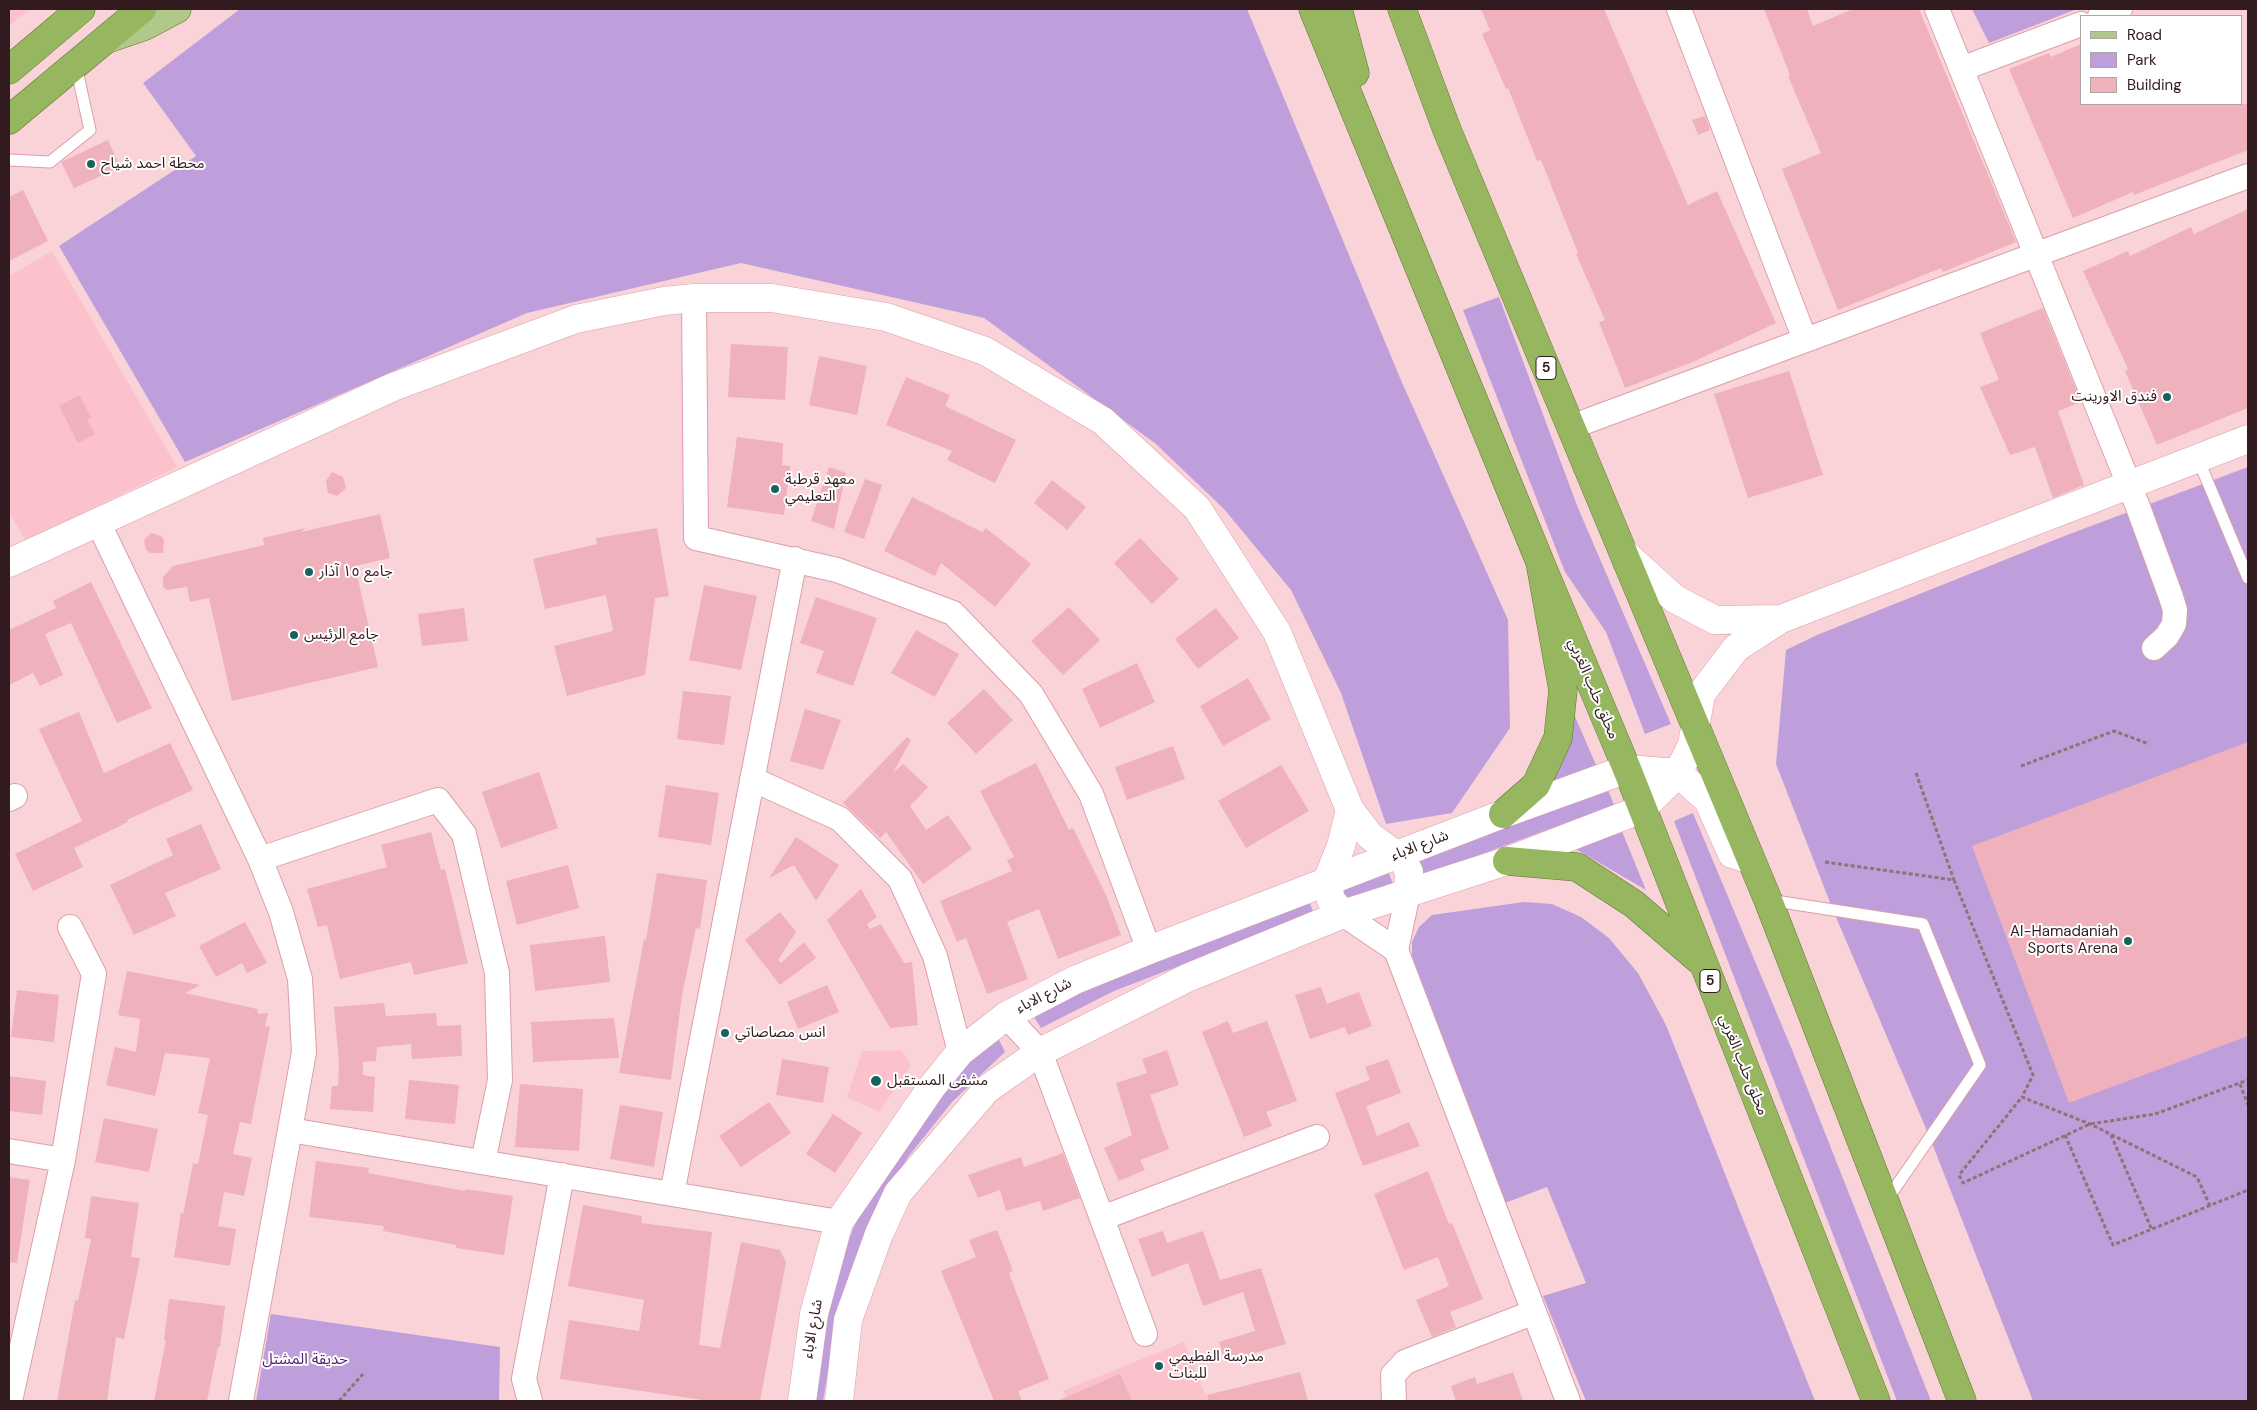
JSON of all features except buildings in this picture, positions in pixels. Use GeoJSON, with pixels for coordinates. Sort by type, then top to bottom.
{"type":"FeatureCollection","features":[{"type":"Feature","properties":{"kind":"highway"},"geometry":{"type":"LineString","coordinates":[[9,70],[82,9]]}},
{"type":"Feature","properties":{"kind":"highway"},"geometry":{"type":"LineString","coordinates":[[9,120],[142,9]]}},
{"type":"Feature","properties":{"kind":"highway","name":"5"},"geometry":{"type":"LineString","coordinates":[[1314,9],[1384,186],[1540,562]]}},
{"type":"Feature","properties":{"kind":"highway","name":"5"},"geometry":{"type":"LineString","coordinates":[[1338,9],[1384,186]]}},
{"type":"Feature","properties":{"kind":"highway","name":"5"},"geometry":{"type":"LineString","coordinates":[[1386,9],[1447,130]]}},
{"type":"Feature","properties":{"kind":"highway","name":"5"},"geometry":{"type":"LineString","coordinates":[[1402,9],[1447,130],[1768,900],[1962,1401]]}},
{"type":"Feature","properties":{"kind":"highway"},"geometry":{"type":"LineString","coordinates":[[1502,814],[1536,785],[1558,738],[1563,690],[1540,562]]}},
{"type":"Feature","properties":{"kind":"highway","name":"محلق حلب الغربي"},"geometry":{"type":"LineString","coordinates":[[1540,562],[1627,769],[1876,1401]]}},
{"type":"Feature","properties":{"kind":"highway"},"geometry":{"type":"LineString","coordinates":[[1508,861],[1577,867],[1634,904],[1703,963]]}},
{"type":"Feature","properties":{"kind":"main road"},"geometry":{"type":"LineString","coordinates":[[103,41],[145,26],[177,9]]}},
{"type":"Feature","properties":{"kind":"main road"},"geometry":{"type":"LineString","coordinates":[[9,563],[393,388],[548,328],[634,306],[694,298],[772,298],[886,317],[985,351],[1103,421],[1197,508],[1277,632],[1350,810],[1370,836],[1398,855],[1409,872],[1408,892]]}},
{"type":"Feature","properties":{"kind":"main road"},"geometry":{"type":"LineString","coordinates":[[839,1401],[848,1320],[879,1234],[898,1193],[986,1089],[1040,1052],[1187,978],[1343,914],[1508,861],[1642,809],[1678,773],[1692,745],[1701,694],[1736,648],[1781,618],[2248,439]]}},
{"type":"Feature","properties":{"kind":"main road"},"geometry":{"type":"LineString","coordinates":[[1624,553],[1675,599],[1714,620],[1781,618]]}},
{"type":"Feature","properties":{"kind":"main road"},"geometry":{"type":"LineString","coordinates":[[1627,769],[1678,773],[1708,800],[1732,854],[1751,860]]}},
{"type":"Feature","properties":{"kind":"main road","name":"شارع الاباء"},"geometry":{"type":"LineString","coordinates":[[802,1401],[814,1314],[839,1222],[925,1096],[960,1052],[1006,1016],[1075,980],[1149,950],[1502,814],[1627,769]]}},
{"type":"Feature","properties":{"kind":"main road"},"geometry":{"type":"LineString","coordinates":[[1343,914],[1331,900],[1327,881],[1341,846],[1350,810]]}},
{"type":"Feature","properties":{"kind":"street"},"geometry":{"type":"LineString","coordinates":[[1679,9],[1806,340]]}},
{"type":"Feature","properties":{"kind":"street"},"geometry":{"type":"LineString","coordinates":[[1937,9],[2129,485],[2175,610],[2174,624],[2171,630],[2154,648]]}},
{"type":"Feature","properties":{"kind":"street"},"geometry":{"type":"LineString","coordinates":[[2103,15],[2120,9]]}},
{"type":"Feature","properties":{"kind":"street"},"geometry":{"type":"LineString","coordinates":[[1961,69],[2080,24]]}},
{"type":"Feature","properties":{"kind":"street"},"geometry":{"type":"LineString","coordinates":[[1571,427],[2248,176]]}},
{"type":"Feature","properties":{"kind":"street"},"geometry":{"type":"LineString","coordinates":[[694,298],[696,538],[837,570],[953,613],[1032,694],[1091,794],[1149,950]]}},
{"type":"Feature","properties":{"kind":"street"},"geometry":{"type":"LineString","coordinates":[[98,522],[260,859],[281,912],[300,979],[304,1052],[241,1401]]}},
{"type":"Feature","properties":{"kind":"street"},"geometry":{"type":"LineString","coordinates":[[672,1194],[794,559]]}},
{"type":"Feature","properties":{"kind":"street"},"geometry":{"type":"LineString","coordinates":[[752,779],[840,820],[900,879],[935,956],[960,1052]]}},
{"type":"Feature","properties":{"kind":"street"},"geometry":{"type":"LineString","coordinates":[[260,859],[438,800],[464,834],[497,973],[500,1080],[483,1162]]}},
{"type":"Feature","properties":{"kind":"street"},"geometry":{"type":"LineString","coordinates":[[1408,892],[1396,950],[1532,1313],[1568,1401]]}},
{"type":"Feature","properties":{"kind":"street"},"geometry":{"type":"LineString","coordinates":[[1343,914],[1396,950]]}},
{"type":"Feature","properties":{"kind":"street"},"geometry":{"type":"LineString","coordinates":[[10,1401],[63,1160],[94,974],[70,927]]}},
{"type":"Feature","properties":{"kind":"street"},"geometry":{"type":"LineString","coordinates":[[1006,1016],[1040,1052],[1145,1334]]}},
{"type":"Feature","properties":{"kind":"street"},"geometry":{"type":"LineString","coordinates":[[290,1130],[839,1222]]}},
{"type":"Feature","properties":{"kind":"street"},"geometry":{"type":"LineString","coordinates":[[1102,1218],[1317,1137]]}},
{"type":"Feature","properties":{"kind":"street"},"geometry":{"type":"LineString","coordinates":[[9,1151],[63,1160]]}},
{"type":"Feature","properties":{"kind":"street"},"geometry":{"type":"LineString","coordinates":[[530,1401],[524,1379],[562,1175]]}},
{"type":"Feature","properties":{"kind":"street"},"geometry":{"type":"LineString","coordinates":[[1394,1401],[1393,1375],[1405,1362],[1532,1313]]}},
{"type":"Feature","properties":{"kind":"lane"},"geometry":{"type":"LineString","coordinates":[[9,160],[50,162],[90,130],[76,65]]}},
{"type":"Feature","properties":{"kind":"lane"},"geometry":{"type":"LineString","coordinates":[[2198,459],[2248,578]]}},
{"type":"Feature","properties":{"kind":"lane"},"geometry":{"type":"LineString","coordinates":[[1768,900],[1924,924],[1980,1065],[1885,1202]]}},
{"type":"Feature","properties":{"kind":"path"},"geometry":{"type":"LineString","coordinates":[[2021,766],[2114,731],[2149,744]]}},
{"type":"Feature","properties":{"kind":"path"},"geometry":{"type":"LineString","coordinates":[[1916,773],[1954,880],[2033,1075],[2022,1097],[1959,1175],[1962,1183],[2090,1124],[2155,1114],[2248,1080]]}},
{"type":"Feature","properties":{"kind":"path"},"geometry":{"type":"LineString","coordinates":[[1826,862],[1954,880]]}},
{"type":"Feature","properties":{"kind":"path"},"geometry":{"type":"LineString","coordinates":[[2240,1084],[2248,1105]]}},
{"type":"Feature","properties":{"kind":"path"},"geometry":{"type":"LineString","coordinates":[[2022,1097],[2090,1124],[2197,1177],[2210,1206]]}},
{"type":"Feature","properties":{"kind":"path"},"geometry":{"type":"LineString","coordinates":[[2111,1134],[2152,1230]]}},
{"type":"Feature","properties":{"kind":"path"},"geometry":{"type":"LineString","coordinates":[[2065,1136],[2113,1245],[2248,1190]]}},
{"type":"Feature","properties":{"kind":"path"},"geometry":{"type":"LineString","coordinates":[[339,1401],[363,1374]]}},
{"type":"Feature","properties":{"kind":"shaded area"},"geometry":{"type":"Polygon","coordinates":[[[9,9],[30,9],[9,26],[9,9]]]}},
{"type":"Feature","properties":{"kind":"shaded area"},"geometry":{"type":"Polygon","coordinates":[[[52,251],[177,467],[26,541],[9,512],[9,276],[52,251]]]}},
{"type":"Feature","properties":{"kind":"shaded area","name":"مشفى المستقبل"},"geometry":{"type":"Polygon","coordinates":[[[901,1050],[911,1065],[879,1112],[847,1097],[862,1051],[901,1050]]]}},
{"type":"Feature","properties":{"kind":"shaded area","name":"مدرسة الفطيمي للبنات"},"geometry":{"type":"Polygon","coordinates":[[[1184,1342],[1208,1401],[1067,1401],[1063,1391],[1184,1342]]]}},
{"type":"Feature","properties":{"kind":"green space"},"geometry":{"type":"Polygon","coordinates":[[[240,9],[1247,9],[1400,378],[1508,620],[1510,728],[1452,813],[1386,824],[1341,693],[1291,590],[1224,509],[1156,444],[984,318],[741,263],[527,313],[185,462],[59,246],[196,156],[143,83],[240,9]]]}},
{"type":"Feature","properties":{"kind":"green space"},"geometry":{"type":"Polygon","coordinates":[[[1972,9],[2077,9],[1989,43],[1972,9]]]}},
{"type":"Feature","properties":{"kind":"green space"},"geometry":{"type":"Polygon","coordinates":[[[1499,297],[1578,508],[1671,724],[1645,734],[1606,632],[1565,572],[1463,310],[1499,297]]]}},
{"type":"Feature","properties":{"kind":"green space"},"geometry":{"type":"Polygon","coordinates":[[[2248,467],[2248,1401],[2033,1401],[1930,1138],[1833,910],[1776,764],[1786,650],[1817,635],[2067,535],[2248,467]]]}},
{"type":"Feature","properties":{"kind":"green space"},"geometry":{"type":"Polygon","coordinates":[[[1573,712],[1596,765],[1548,785],[1573,712]]]}},
{"type":"Feature","properties":{"kind":"green space"},"geometry":{"type":"Polygon","coordinates":[[[1607,787],[1614,805],[1423,876],[1415,860],[1607,787]]]}},
{"type":"Feature","properties":{"kind":"green space"},"geometry":{"type":"Polygon","coordinates":[[[1693,813],[1793,1052],[1931,1401],[1897,1401],[1674,821],[1693,813]]]}},
{"type":"Feature","properties":{"kind":"green space"},"geometry":{"type":"Polygon","coordinates":[[[1621,829],[1646,890],[1574,848],[1621,829]]]}},
{"type":"Feature","properties":{"kind":"green space"},"geometry":{"type":"Polygon","coordinates":[[[1388,871],[1394,887],[1342,908],[1336,892],[1388,871]]]}},
{"type":"Feature","properties":{"kind":"green space"},"geometry":{"type":"Polygon","coordinates":[[[1309,901],[1314,914],[1114,991],[1041,1028],[1032,1014],[1109,978],[1309,901]]]}},
{"type":"Feature","properties":{"kind":"green space"},"geometry":{"type":"Polygon","coordinates":[[[1524,902],[1552,904],[1581,917],[1609,938],[1638,973],[1666,1025],[1815,1401],[1586,1401],[1543,1296],[1586,1283],[1547,1187],[1505,1203],[1412,956],[1412,942],[1419,927],[1432,915],[1524,902]]]}},
{"type":"Feature","properties":{"kind":"green space"},"geometry":{"type":"Polygon","coordinates":[[[998,1038],[1005,1052],[952,1102],[908,1157],[873,1219],[837,1318],[823,1401],[809,1401],[824,1316],[846,1246],[860,1213],[919,1121],[970,1061],[998,1038]]]}},
{"type":"Feature","properties":{"kind":"green space","name":"حديقة المشتل"},"geometry":{"type":"Polygon","coordinates":[[[271,1314],[500,1347],[499,1401],[256,1401],[271,1314]]]}},
{"type":"Feature","properties":{"kind":"place","name":"محطة احمد شياح"},"geometry":{"type":"Point","coordinates":[91,164]}},
{"type":"Feature","properties":{"kind":"place","name":"فندق الاورينت"},"geometry":{"type":"Point","coordinates":[2167,397]}},
{"type":"Feature","properties":{"kind":"place","name":"معهد قرطبة التعليمي"},"geometry":{"type":"Point","coordinates":[775,489]}},
{"type":"Feature","properties":{"kind":"place","name":"جامع ١٥ آذار"},"geometry":{"type":"Point","coordinates":[309,572]}},
{"type":"Feature","properties":{"kind":"place","name":"جامع الرئيس"},"geometry":{"type":"Point","coordinates":[294,635]}},
{"type":"Feature","properties":{"kind":"place","name":"Al-Hamadaniah Sports Arena"},"geometry":{"type":"Point","coordinates":[2128,941]}},
{"type":"Feature","properties":{"kind":"place","name":"انس مصاصاتي"},"geometry":{"type":"Point","coordinates":[725,1033]}},
{"type":"Feature","properties":{"kind":"place","name":"مشفى المستقبل"},"geometry":{"type":"Point","coordinates":[876,1081]}},
{"type":"Feature","properties":{"kind":"place","name":"مدرسة الفطيمي للبنات"},"geometry":{"type":"Point","coordinates":[1159,1366]}}]}
